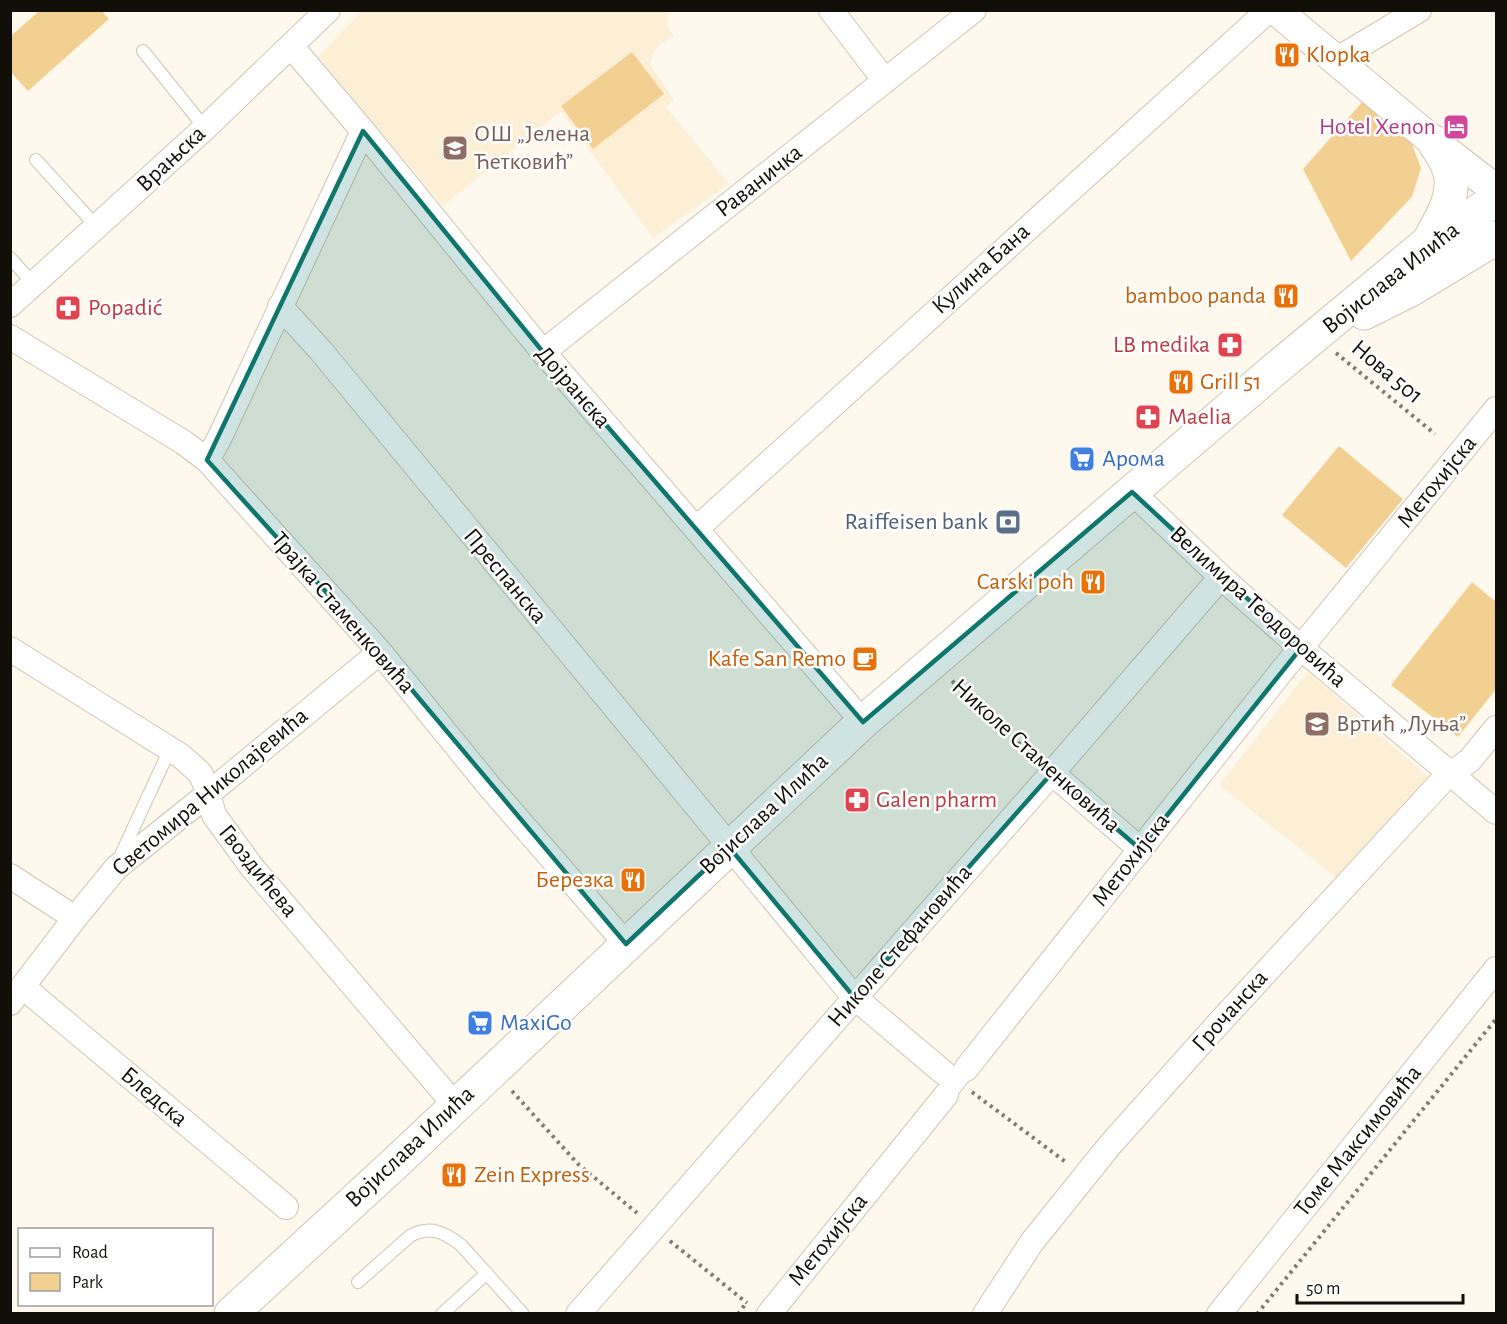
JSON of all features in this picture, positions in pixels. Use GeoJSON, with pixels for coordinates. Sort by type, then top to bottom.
{"type":"FeatureCollection","features":[{"type":"Feature","properties":{"kind":"main road"},"geometry":{"type":"LineString","coordinates":[[1427,243],[1446,208],[1451,191],[1450,169],[1434,142]]}},
{"type":"Feature","properties":{"kind":"main road","name":"Војислава Илића"},"geometry":{"type":"LineString","coordinates":[[231,1314],[863,722],[1274,370],[1427,243],[1497,200]]}},
{"type":"Feature","properties":{"kind":"main road","name":"Војислава Илића"},"geometry":{"type":"LineString","coordinates":[[1317,336],[1412,289],[1497,238]]}},
{"type":"Feature","properties":{"kind":"street","name":"Врањска"},"geometry":{"type":"LineString","coordinates":[[10,305],[205,128],[328,10]]}},
{"type":"Feature","properties":{"kind":"street"},"geometry":{"type":"LineString","coordinates":[[831,10],[885,81]]}},
{"type":"Feature","properties":{"kind":"street","name":"Раваничка"},"geometry":{"type":"LineString","coordinates":[[543,352],[974,10]]}},
{"type":"Feature","properties":{"kind":"street","name":"Кулина Бана"},"geometry":{"type":"LineString","coordinates":[[696,529],[1269,10]]}},
{"type":"Feature","properties":{"kind":"street"},"geometry":{"type":"LineString","coordinates":[[1276,10],[1434,142],[1497,190]]}},
{"type":"Feature","properties":{"kind":"street"},"geometry":{"type":"LineString","coordinates":[[1336,60],[1419,10]]}},
{"type":"Feature","properties":{"kind":"street","name":"Дојранска"},"geometry":{"type":"LineString","coordinates":[[291,46],[543,352],[863,722]]}},
{"type":"Feature","properties":{"kind":"street"},"geometry":{"type":"LineString","coordinates":[[207,460],[219,440],[363,131]]}},
{"type":"Feature","properties":{"kind":"street","name":"Преспанска"},"geometry":{"type":"LineString","coordinates":[[280,306],[321,351],[854,997],[953,1079]]}},
{"type":"Feature","properties":{"kind":"street","name":"Трајка Стаменковића"},"geometry":{"type":"LineString","coordinates":[[10,337],[183,442],[207,460],[380,652],[489,786],[626,944]]}},
{"type":"Feature","properties":{"kind":"street","name":"Метохијска"},"geometry":{"type":"LineString","coordinates":[[769,1314],[953,1079],[1497,409]]}},
{"type":"Feature","properties":{"kind":"street","name":"Велимира Теодоровића"},"geometry":{"type":"LineString","coordinates":[[1132,492],[1221,577],[1301,648],[1497,812]]}},
{"type":"Feature","properties":{"kind":"street","name":"Николе Стефановића"},"geometry":{"type":"LineString","coordinates":[[578,1314],[1221,577]]}},
{"type":"Feature","properties":{"kind":"street","name":"Гвоздићева"},"geometry":{"type":"LineString","coordinates":[[10,649],[170,749],[200,773],[210,807],[219,824],[251,866],[455,1105]]}},
{"type":"Feature","properties":{"kind":"street","name":"Светомира Николајевића"},"geometry":{"type":"LineString","coordinates":[[17,995],[116,867],[380,652]]}},
{"type":"Feature","properties":{"kind":"street","name":"Грочанска"},"geometry":{"type":"LineString","coordinates":[[985,1314],[1032,1242],[1084,1176],[1218,1024],[1452,773],[1470,760],[1497,728]]}},
{"type":"Feature","properties":{"kind":"street","name":"Николе Стаменковића"},"geometry":{"type":"LineString","coordinates":[[1052,773],[1140,849]]}},
{"type":"Feature","properties":{"kind":"street"},"geometry":{"type":"LineString","coordinates":[[10,876],[75,918]]}},
{"type":"Feature","properties":{"kind":"street","name":"Томе Максимовића"},"geometry":{"type":"LineString","coordinates":[[1219,1314],[1497,969]]}},
{"type":"Feature","properties":{"kind":"street","name":"Бледска"},"geometry":{"type":"LineString","coordinates":[[17,995],[286,1207]]}},
{"type":"Feature","properties":{"kind":"lane"},"geometry":{"type":"LineString","coordinates":[[143,51],[205,128]]}},
{"type":"Feature","properties":{"kind":"lane"},"geometry":{"type":"LineString","coordinates":[[36,160],[97,227]]}},
{"type":"Feature","properties":{"kind":"lane"},"geometry":{"type":"LineString","coordinates":[[10,258],[34,284]]}},
{"type":"Feature","properties":{"kind":"lane"},"geometry":{"type":"LineString","coordinates":[[116,867],[170,749]]}},
{"type":"Feature","properties":{"kind":"lane"},"geometry":{"type":"LineString","coordinates":[[358,1282],[410,1236],[420,1230],[428,1229],[444,1233],[452,1238],[523,1314]]}},
{"type":"Feature","properties":{"kind":"lane"},"geometry":{"type":"LineString","coordinates":[[442,1314],[487,1273]]}},
{"type":"Feature","properties":{"kind":"path","name":"Нова 501"},"geometry":{"type":"LineString","coordinates":[[1317,336],[1435,435]]}},
{"type":"Feature","properties":{"kind":"path","name":"Николе Стаменковића"},"geometry":{"type":"LineString","coordinates":[[932,662],[1052,773]]}},
{"type":"Feature","properties":{"kind":"path"},"geometry":{"type":"LineString","coordinates":[[1260,1312],[1497,1019]]}},
{"type":"Feature","properties":{"kind":"path"},"geometry":{"type":"LineString","coordinates":[[953,1079],[1084,1176]]}},
{"type":"Feature","properties":{"kind":"path"},"geometry":{"type":"LineString","coordinates":[[517,1097],[578,1164],[747,1303],[738,1314]]}},
{"type":"Feature","properties":{"kind":"highlighted area"},"geometry":{"type":"Polygon","coordinates":[[[363,131],[543,352],[863,722],[1132,492],[1301,648],[1140,849],[1052,773],[854,997],[729,847],[626,944],[380,652],[207,460],[363,131]]]}},
{"type":"Feature","properties":{"kind":"shaded area","name":"ОШ „Јелена Ћетковић”"},"geometry":{"type":"Polygon","coordinates":[[[362,11],[669,11],[667,26],[674,36],[660,44],[650,64],[674,100],[666,107],[729,184],[653,238],[561,111],[443,206],[318,57],[362,11]]]}},
{"type":"Feature","properties":{"kind":"shaded area","name":"Вртић „Луња”"},"geometry":{"type":"Polygon","coordinates":[[[1308,672],[1428,777],[1337,878],[1219,785],[1308,672]]]}},
{"type":"Feature","properties":{"kind":"green space"},"geometry":{"type":"Polygon","coordinates":[[[39,11],[102,11],[109,19],[28,91],[11,72],[11,36],[39,11]]]}},
{"type":"Feature","properties":{"kind":"green space"},"geometry":{"type":"Polygon","coordinates":[[[632,52],[664,94],[593,149],[561,106],[632,52]]]}},
{"type":"Feature","properties":{"kind":"green space"},"geometry":{"type":"Polygon","coordinates":[[[1364,100],[1409,136],[1421,168],[1412,197],[1351,261],[1303,169],[1364,100]]]}},
{"type":"Feature","properties":{"kind":"green space"},"geometry":{"type":"Polygon","coordinates":[[[1339,446],[1403,499],[1346,568],[1282,515],[1339,446]]]}},
{"type":"Feature","properties":{"kind":"green space"},"geometry":{"type":"Polygon","coordinates":[[[1472,582],[1496,602],[1496,689],[1458,737],[1391,685],[1472,582]]]}},
{"type":"Feature","properties":{"kind":"place","name":"Klopka"},"geometry":{"type":"Point","coordinates":[1287,55]}},
{"type":"Feature","properties":{"kind":"place","name":"Hotel Xenon"},"geometry":{"type":"Point","coordinates":[1456,127]}},
{"type":"Feature","properties":{"kind":"place","name":"ОШ „Јелена Ћетковић”"},"geometry":{"type":"Point","coordinates":[455,148]}},
{"type":"Feature","properties":{"kind":"place","name":"bamboo panda"},"geometry":{"type":"Point","coordinates":[1286,296]}},
{"type":"Feature","properties":{"kind":"place","name":"Popadić"},"geometry":{"type":"Point","coordinates":[68,308]}},
{"type":"Feature","properties":{"kind":"place","name":"LB medika"},"geometry":{"type":"Point","coordinates":[1230,345]}},
{"type":"Feature","properties":{"kind":"place","name":"Grill 51"},"geometry":{"type":"Point","coordinates":[1181,382]}},
{"type":"Feature","properties":{"kind":"place","name":"Maelia"},"geometry":{"type":"Point","coordinates":[1148,417]}},
{"type":"Feature","properties":{"kind":"place","name":"Арома"},"geometry":{"type":"Point","coordinates":[1082,459]}},
{"type":"Feature","properties":{"kind":"place","name":"Raiffeisen bank"},"geometry":{"type":"Point","coordinates":[1008,522]}},
{"type":"Feature","properties":{"kind":"place","name":"Carski poh"},"geometry":{"type":"Point","coordinates":[1093,582]}},
{"type":"Feature","properties":{"kind":"place","name":"Kafe San Remo"},"geometry":{"type":"Point","coordinates":[865,659]}},
{"type":"Feature","properties":{"kind":"place","name":"Вртић „Луња”"},"geometry":{"type":"Point","coordinates":[1317,724]}},
{"type":"Feature","properties":{"kind":"place","name":"Galen pharm"},"geometry":{"type":"Point","coordinates":[857,800]}},
{"type":"Feature","properties":{"kind":"place","name":"Березка"},"geometry":{"type":"Point","coordinates":[633,880]}},
{"type":"Feature","properties":{"kind":"place","name":"MaxiGo"},"geometry":{"type":"Point","coordinates":[480,1023]}},
{"type":"Feature","properties":{"kind":"place","name":"Zein Express"},"geometry":{"type":"Point","coordinates":[454,1175]}}]}
